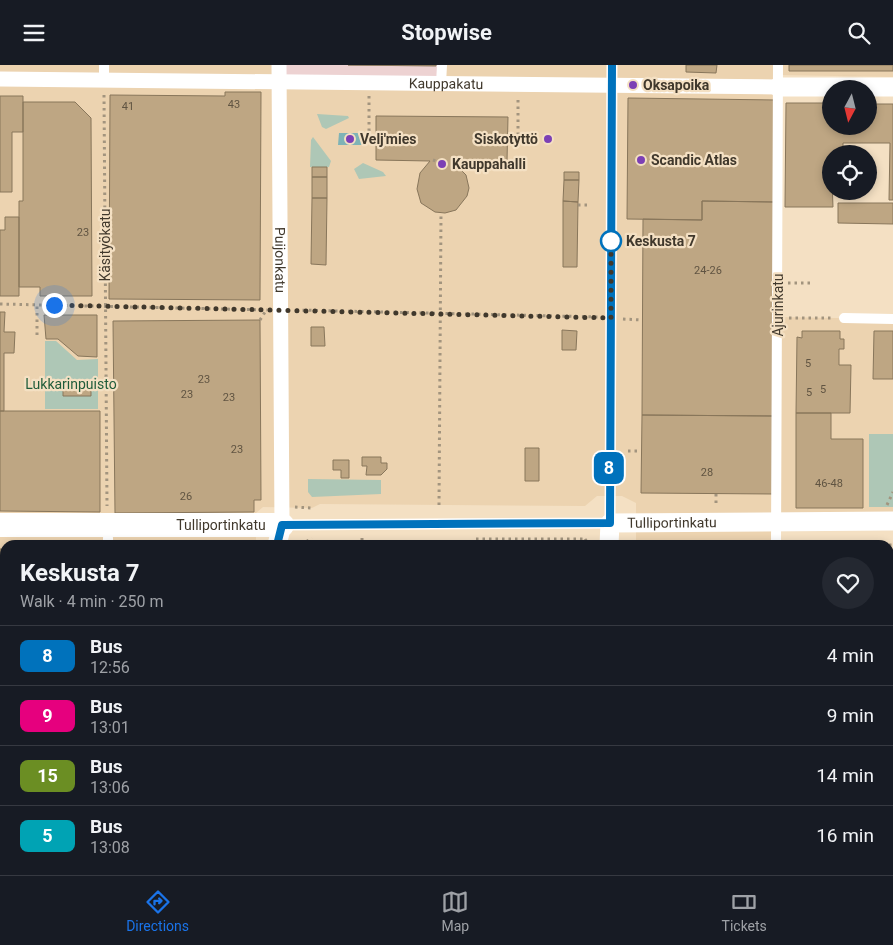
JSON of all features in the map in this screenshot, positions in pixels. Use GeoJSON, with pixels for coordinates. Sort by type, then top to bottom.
{"type":"FeatureCollection","features":[{"type":"Feature","properties":{"kind":"street","name":"Puijonkatu"},"geometry":{"type":"LineString","coordinates":[[279,65],[279,535]]}},
{"type":"Feature","properties":{"kind":"street","name":"Kauppakatu"},"geometry":{"type":"LineString","coordinates":[[0,79],[279,83],[893,87]]}},
{"type":"Feature","properties":{"kind":"street","name":"Tulliportinkatu"},"geometry":{"type":"LineString","coordinates":[[610,523],[776,521],[889,515]]}},
{"type":"Feature","properties":{"kind":"street"},"geometry":{"type":"LineString","coordinates":[[609,540],[610,523]]}},
{"type":"Feature","properties":{"kind":"street","name":"Tulliportinkatu"},"geometry":{"type":"LineString","coordinates":[[0,525],[279,535]]}},
{"type":"Feature","properties":{"kind":"lane"},"geometry":{"type":"LineString","coordinates":[[104,65],[104,81]]}},
{"type":"Feature","properties":{"kind":"lane"},"geometry":{"type":"LineString","coordinates":[[441,84],[442,65]]}},
{"type":"Feature","properties":{"kind":"lane"},"geometry":{"type":"LineString","coordinates":[[610,523],[612,65]]}},
{"type":"Feature","properties":{"kind":"lane","name":"Ajurinkatu"},"geometry":{"type":"LineString","coordinates":[[776,540],[778,65]]}},
{"type":"Feature","properties":{"kind":"lane"},"geometry":{"type":"LineString","coordinates":[[844,318],[893,319]]}},
{"type":"Feature","properties":{"kind":"lane","name":"Tulliportinkatu"},"geometry":{"type":"LineString","coordinates":[[279,535],[610,523]]}},
{"type":"Feature","properties":{"kind":"path","name":"Käsityökatu"},"geometry":{"type":"LineString","coordinates":[[104,81],[108,515]]}},
{"type":"Feature","properties":{"kind":"path"},"geometry":{"type":"LineString","coordinates":[[369,83],[369,136],[376,136]]}},
{"type":"Feature","properties":{"kind":"path"},"geometry":{"type":"LineString","coordinates":[[508,138],[518,138],[518,85]]}},
{"type":"Feature","properties":{"kind":"path"},"geometry":{"type":"LineString","coordinates":[[433,160],[441,163]]}},
{"type":"Feature","properties":{"kind":"path"},"geometry":{"type":"LineString","coordinates":[[578,205],[591,205]]}},
{"type":"Feature","properties":{"kind":"path"},"geometry":{"type":"LineString","coordinates":[[439,505],[442,313],[441,213]]}},
{"type":"Feature","properties":{"kind":"path"},"geometry":{"type":"LineString","coordinates":[[778,283],[810,283]]}},
{"type":"Feature","properties":{"kind":"path"},"geometry":{"type":"LineString","coordinates":[[0,304],[442,313],[642,320]]}},
{"type":"Feature","properties":{"kind":"path"},"geometry":{"type":"LineString","coordinates":[[37,305],[37,335]]}},
{"type":"Feature","properties":{"kind":"path"},"geometry":{"type":"LineString","coordinates":[[778,317],[844,318]]}},
{"type":"Feature","properties":{"kind":"path"},"geometry":{"type":"LineString","coordinates":[[628,451],[641,451]]}},
{"type":"Feature","properties":{"kind":"path"},"geometry":{"type":"LineString","coordinates":[[889,515],[893,492]]}},
{"type":"Feature","properties":{"kind":"path"},"geometry":{"type":"LineString","coordinates":[[716,494],[716,503]]}},
{"type":"Feature","properties":{"kind":"shaded area"},"geometry":{"type":"Polygon","coordinates":[[[0,65],[893,65],[893,77],[778,75],[778,317],[893,319],[893,521],[777,521],[777,540],[636,540],[636,503],[622,496],[597,496],[585,506],[320,504],[312,508],[263,507],[256,513],[256,540],[0,540],[0,65]]]}},
{"type":"Feature","properties":{"kind":"shaded area"},"geometry":{"type":"Polygon","coordinates":[[[279,65],[442,65],[441,83],[279,82],[279,65]]]}},
{"type":"Feature","properties":{"kind":"green space"},"geometry":{"type":"Polygon","coordinates":[[[317,114],[348,116],[349,118],[326,129],[322,127],[317,114]]]}},
{"type":"Feature","properties":{"kind":"green space"},"geometry":{"type":"Polygon","coordinates":[[[313,137],[331,161],[329,167],[310,167],[311,140],[313,137]]]}},
{"type":"Feature","properties":{"kind":"green space"},"geometry":{"type":"Polygon","coordinates":[[[363,163],[383,172],[386,176],[359,179],[354,169],[363,163]]]}},
{"type":"Feature","properties":{"kind":"green space","name":"Lukkarinpuisto"},"geometry":{"type":"Polygon","coordinates":[[[45,341],[56,341],[77,360],[98,359],[98,409],[45,409],[45,341]]]}},
{"type":"Feature","properties":{"kind":"green space"},"geometry":{"type":"Polygon","coordinates":[[[869,434],[893,434],[893,507],[869,507],[869,434]]]}},
{"type":"Feature","properties":{"kind":"green space"},"geometry":{"type":"Polygon","coordinates":[[[308,479],[381,480],[381,494],[312,497],[308,492],[308,479]]]}},
{"type":"Feature","properties":{"kind":"water"},"geometry":{"type":"Polygon","coordinates":[[[339,133],[362,133],[362,145],[338,145],[339,133]]]}},
{"type":"Feature","properties":{"kind":"building"},"geometry":{"type":"Polygon","coordinates":[[[348,65],[436,65],[436,66],[348,65]]]}},
{"type":"Feature","properties":{"kind":"building"},"geometry":{"type":"Polygon","coordinates":[[[686,65],[717,65],[716,73],[686,72],[686,65]]]}},
{"type":"Feature","properties":{"kind":"building"},"geometry":{"type":"Polygon","coordinates":[[[789,65],[893,65],[893,71],[789,71],[789,65]]]}},
{"type":"Feature","properties":{"kind":"building"},"geometry":{"type":"Polygon","coordinates":[[[225,92],[261,92],[260,300],[109,299],[110,95],[225,96],[225,92]]]}},
{"type":"Feature","properties":{"kind":"building"},"geometry":{"type":"Polygon","coordinates":[[[0,96],[23,96],[23,132],[12,132],[12,192],[0,192],[0,96]]]}},
{"type":"Feature","properties":{"kind":"building"},"geometry":{"type":"Polygon","coordinates":[[[628,98],[776,100],[774,202],[702,201],[702,220],[627,219],[628,98]]]}},
{"type":"Feature","properties":{"kind":"building"},"geometry":{"type":"Polygon","coordinates":[[[23,102],[75,102],[91,118],[92,296],[40,296],[40,287],[19,287],[19,201],[23,201],[23,102]]]}},
{"type":"Feature","properties":{"kind":"building"},"geometry":{"type":"Polygon","coordinates":[[[786,103],[822,103],[822,135],[878,135],[878,104],[893,104],[893,200],[889,200],[890,143],[843,143],[843,145],[822,145],[822,200],[833,200],[833,207],[785,207],[786,103]]]}},
{"type":"Feature","properties":{"kind":"building","name":"Kauppahalli"},"geometry":{"type":"Polygon","coordinates":[[[376,116],[508,117],[507,161],[452,161],[466,175],[469,188],[467,196],[456,210],[445,213],[435,212],[421,203],[417,189],[420,173],[430,161],[376,160],[376,116]]]}},
{"type":"Feature","properties":{"kind":"building"},"geometry":{"type":"Polygon","coordinates":[[[312,167],[327,167],[327,177],[312,177],[312,167]]]}},
{"type":"Feature","properties":{"kind":"building"},"geometry":{"type":"Polygon","coordinates":[[[564,172],[579,172],[579,180],[564,180],[564,172]]]}},
{"type":"Feature","properties":{"kind":"building"},"geometry":{"type":"Polygon","coordinates":[[[312,177],[327,177],[327,198],[312,198],[312,177]]]}},
{"type":"Feature","properties":{"kind":"building"},"geometry":{"type":"Polygon","coordinates":[[[564,180],[579,180],[578,202],[563,201],[564,180]]]}},
{"type":"Feature","properties":{"kind":"building"},"geometry":{"type":"Polygon","coordinates":[[[312,198],[327,198],[326,265],[311,264],[312,198]]]}},
{"type":"Feature","properties":{"kind":"building"},"geometry":{"type":"Polygon","coordinates":[[[563,201],[578,202],[577,267],[563,267],[563,201]]]}},
{"type":"Feature","properties":{"kind":"building"},"geometry":{"type":"Polygon","coordinates":[[[702,201],[774,202],[773,416],[642,415],[643,219],[702,220],[702,201]]]}},
{"type":"Feature","properties":{"kind":"building"},"geometry":{"type":"Polygon","coordinates":[[[838,203],[893,203],[893,224],[838,223],[838,203]]]}},
{"type":"Feature","properties":{"kind":"building"},"geometry":{"type":"Polygon","coordinates":[[[5,217],[19,217],[19,296],[0,296],[0,230],[5,230],[5,217]]]}},
{"type":"Feature","properties":{"kind":"building"},"geometry":{"type":"Polygon","coordinates":[[[0,312],[5,312],[4,332],[15,332],[14,353],[4,353],[4,411],[0,411],[0,312]]]}},
{"type":"Feature","properties":{"kind":"building"},"geometry":{"type":"Polygon","coordinates":[[[44,315],[97,315],[97,357],[78,356],[58,339],[46,339],[44,315]]]}},
{"type":"Feature","properties":{"kind":"building"},"geometry":{"type":"Polygon","coordinates":[[[260,320],[261,500],[254,500],[254,512],[115,513],[113,321],[260,320]]]}},
{"type":"Feature","properties":{"kind":"building"},"geometry":{"type":"Polygon","coordinates":[[[311,327],[324,327],[325,346],[311,346],[311,327]]]}},
{"type":"Feature","properties":{"kind":"building"},"geometry":{"type":"Polygon","coordinates":[[[562,330],[577,331],[576,350],[562,350],[562,330]]]}},
{"type":"Feature","properties":{"kind":"building"},"geometry":{"type":"Polygon","coordinates":[[[802,331],[840,331],[840,339],[844,339],[844,349],[839,349],[839,365],[851,365],[850,413],[796,413],[797,337],[802,338],[802,331]]]}},
{"type":"Feature","properties":{"kind":"building"},"geometry":{"type":"Polygon","coordinates":[[[874,331],[893,331],[893,379],[873,379],[874,331]]]}},
{"type":"Feature","properties":{"kind":"building"},"geometry":{"type":"Polygon","coordinates":[[[63,382],[91,382],[91,396],[63,396],[63,382]]]}},
{"type":"Feature","properties":{"kind":"building"},"geometry":{"type":"Polygon","coordinates":[[[0,411],[100,411],[100,512],[0,511],[0,411]]]}},
{"type":"Feature","properties":{"kind":"building"},"geometry":{"type":"Polygon","coordinates":[[[796,413],[831,413],[831,439],[863,439],[863,508],[796,508],[796,413]]]}},
{"type":"Feature","properties":{"kind":"building"},"geometry":{"type":"Polygon","coordinates":[[[642,415],[773,416],[773,494],[641,493],[642,415]]]}},
{"type":"Feature","properties":{"kind":"building"},"geometry":{"type":"Polygon","coordinates":[[[525,448],[539,448],[539,481],[525,481],[525,448]]]}},
{"type":"Feature","properties":{"kind":"building"},"geometry":{"type":"Polygon","coordinates":[[[362,457],[381,457],[381,463],[387,463],[387,469],[381,475],[366,475],[367,466],[362,466],[362,457]]]}},
{"type":"Feature","properties":{"kind":"building"},"geometry":{"type":"Polygon","coordinates":[[[333,460],[349,460],[349,478],[341,478],[341,470],[333,470],[333,460]]]}},
{"type":"Feature","properties":{"kind":"bus line","name":"8"},"geometry":{"type":"LineString","coordinates":[[278,540],[282,525],[610,523],[612,65]]}},
{"type":"Feature","properties":{"kind":"place","name":"Oksapoika"},"geometry":{"type":"Point","coordinates":[633,85]}},
{"type":"Feature","properties":{"kind":"place","name":"Velj'mies"},"geometry":{"type":"Point","coordinates":[350,139]}},
{"type":"Feature","properties":{"kind":"place","name":"Siskotyttö"},"geometry":{"type":"Point","coordinates":[548,139]}},
{"type":"Feature","properties":{"kind":"place","name":"Scandic Atlas"},"geometry":{"type":"Point","coordinates":[641,160]}},
{"type":"Feature","properties":{"kind":"place","name":"Kauppahalli"},"geometry":{"type":"Point","coordinates":[442,164]}},
{"type":"Feature","properties":{"kind":"place","name":"Keskusta 7"},"geometry":{"type":"Point","coordinates":[611,241]}},
{"type":"Feature","properties":{"kind":"route"},"geometry":{"type":"LineString","coordinates":[[54,305],[590,316],[611,318],[611,241]]}}]}
